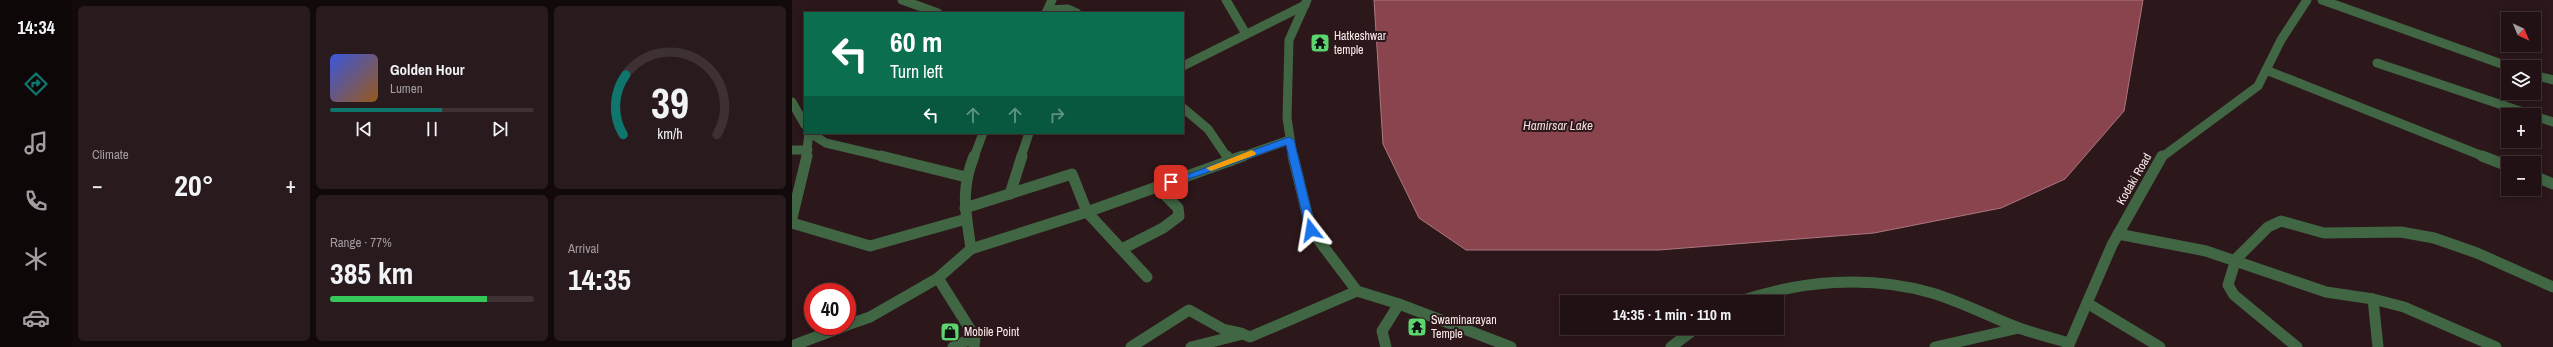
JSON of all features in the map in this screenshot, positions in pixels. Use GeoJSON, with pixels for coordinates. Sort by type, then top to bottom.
{"type":"FeatureCollection","features":[{"type":"Feature","properties":{"kind":"street"},"geometry":{"type":"LineString","coordinates":[[902,0],[935,12]]}},
{"type":"Feature","properties":{"kind":"street"},"geometry":{"type":"LineString","coordinates":[[1047,12],[1052,0]]}},
{"type":"Feature","properties":{"kind":"street"},"geometry":{"type":"LineString","coordinates":[[1226,0],[1246,34]]}},
{"type":"Feature","properties":{"kind":"street","name":"Kodaki Road"},"geometry":{"type":"LineString","coordinates":[[2069,345],[2118,234],[2163,154],[2258,86],[2280,40],[2307,0]]}},
{"type":"Feature","properties":{"kind":"street"},"geometry":{"type":"LineString","coordinates":[[2322,0],[2501,64]]}},
{"type":"Feature","properties":{"kind":"street"},"geometry":{"type":"LineString","coordinates":[[1184,65],[1306,2]]}},
{"type":"Feature","properties":{"kind":"street"},"geometry":{"type":"LineString","coordinates":[[1306,2],[1289,40],[1287,118],[1289,140],[1311,230],[1357,291],[1399,304],[1511,347]]}},
{"type":"Feature","properties":{"kind":"street"},"geometry":{"type":"LineString","coordinates":[[1047,12],[1068,9],[1075,12]]}},
{"type":"Feature","properties":{"kind":"street"},"geometry":{"type":"LineString","coordinates":[[2377,63],[2512,108]]}},
{"type":"Feature","properties":{"kind":"street"},"geometry":{"type":"LineString","coordinates":[[2266,70],[2410,129],[2501,163]]}},
{"type":"Feature","properties":{"kind":"street"},"geometry":{"type":"LineString","coordinates":[[2541,77],[2553,80]]}},
{"type":"Feature","properties":{"kind":"street"},"geometry":{"type":"LineString","coordinates":[[792,103],[804,106]]}},
{"type":"Feature","properties":{"kind":"street"},"geometry":{"type":"LineString","coordinates":[[792,103],[804,123]]}},
{"type":"Feature","properties":{"kind":"street"},"geometry":{"type":"LineString","coordinates":[[1184,109],[1208,129],[1230,161]]}},
{"type":"Feature","properties":{"kind":"street"},"geometry":{"type":"LineString","coordinates":[[2541,118],[2553,122]]}},
{"type":"Feature","properties":{"kind":"street"},"geometry":{"type":"LineString","coordinates":[[792,218],[808,150],[810,134]]}},
{"type":"Feature","properties":{"kind":"street"},"geometry":{"type":"LineString","coordinates":[[812,134],[826,143],[966,177]]}},
{"type":"Feature","properties":{"kind":"street"},"geometry":{"type":"LineString","coordinates":[[971,248],[965,208],[966,177],[983,134]]}},
{"type":"Feature","properties":{"kind":"street"},"geometry":{"type":"LineString","coordinates":[[1010,194],[1029,134]]}},
{"type":"Feature","properties":{"kind":"street"},"geometry":{"type":"LineString","coordinates":[[856,322],[870,317],[938,278],[971,248],[1087,212],[1289,140]]}},
{"type":"Feature","properties":{"kind":"street"},"geometry":{"type":"LineString","coordinates":[[792,150],[808,150]]}},
{"type":"Feature","properties":{"kind":"street"},"geometry":{"type":"LineString","coordinates":[[965,208],[1072,174],[1087,212],[1147,277]]}},
{"type":"Feature","properties":{"kind":"street"},"geometry":{"type":"LineString","coordinates":[[2541,179],[2553,184]]}},
{"type":"Feature","properties":{"kind":"street"},"geometry":{"type":"LineString","coordinates":[[1122,250],[1163,228],[1179,216],[1178,208],[1157,187]]}},
{"type":"Feature","properties":{"kind":"street"},"geometry":{"type":"LineString","coordinates":[[792,223],[870,246],[966,219]]}},
{"type":"Feature","properties":{"kind":"street"},"geometry":{"type":"LineString","coordinates":[[2297,347],[2230,289],[2229,278],[2236,259],[2268,227],[2281,221],[2324,233],[2401,232],[2434,238],[2477,253],[2553,287]]}},
{"type":"Feature","properties":{"kind":"street"},"geometry":{"type":"LineString","coordinates":[[2118,234],[2206,251],[2236,259],[2326,292],[2373,298],[2404,307],[2496,347]]}},
{"type":"Feature","properties":{"kind":"street"},"geometry":{"type":"LineString","coordinates":[[938,278],[974,342],[953,347]]}},
{"type":"Feature","properties":{"kind":"street"},"geometry":{"type":"LineString","coordinates":[[1757,295],[1810,285],[1862,282],[1903,286],[1939,296],[2020,328],[2069,345]]}},
{"type":"Feature","properties":{"kind":"street"},"geometry":{"type":"LineString","coordinates":[[1191,347],[1248,339],[1357,291]]}},
{"type":"Feature","properties":{"kind":"street"},"geometry":{"type":"LineString","coordinates":[[2373,298],[2378,347]]}},
{"type":"Feature","properties":{"kind":"street"},"geometry":{"type":"LineString","coordinates":[[2087,303],[2160,347]]}},
{"type":"Feature","properties":{"kind":"street"},"geometry":{"type":"LineString","coordinates":[[1386,347],[1382,330],[1399,304]]}},
{"type":"Feature","properties":{"kind":"street"},"geometry":{"type":"LineString","coordinates":[[1131,347],[1189,310],[1223,329],[1248,339]]}},
{"type":"Feature","properties":{"kind":"street"},"geometry":{"type":"LineString","coordinates":[[1935,347],[2020,328]]}},
{"type":"Feature","properties":{"kind":"street"},"geometry":{"type":"LineString","coordinates":[[792,346],[822,335]]}},
{"type":"Feature","properties":{"kind":"street"},"geometry":{"type":"LineString","coordinates":[[1671,347],[1687,335]]}},
{"type":"Feature","properties":{"kind":"water","name":"Hamirsar Lake"},"geometry":{"type":"Polygon","coordinates":[[[1374,0],[2143,0],[2124,111],[2065,179],[2001,208],[1874,233],[1659,250],[1466,250],[1419,218],[1383,144],[1374,0]]]}},
{"type":"Feature","properties":{"kind":"slow traffic"},"geometry":{"type":"LineString","coordinates":[[1211,168],[1252,153]]}},
{"type":"Feature","properties":{"kind":"place","name":"Hatkeshwar temple"},"geometry":{"type":"Point","coordinates":[1320,43]}},
{"type":"Feature","properties":{"kind":"place","name":"Swaminarayan Temple"},"geometry":{"type":"Point","coordinates":[1417,327]}},
{"type":"Feature","properties":{"kind":"place","name":"Mobile Point"},"geometry":{"type":"Point","coordinates":[950,332]}},
{"type":"Feature","properties":{"kind":"route"},"geometry":{"type":"LineString","coordinates":[[1171,182],[1289,140],[1311,230]]}}]}
